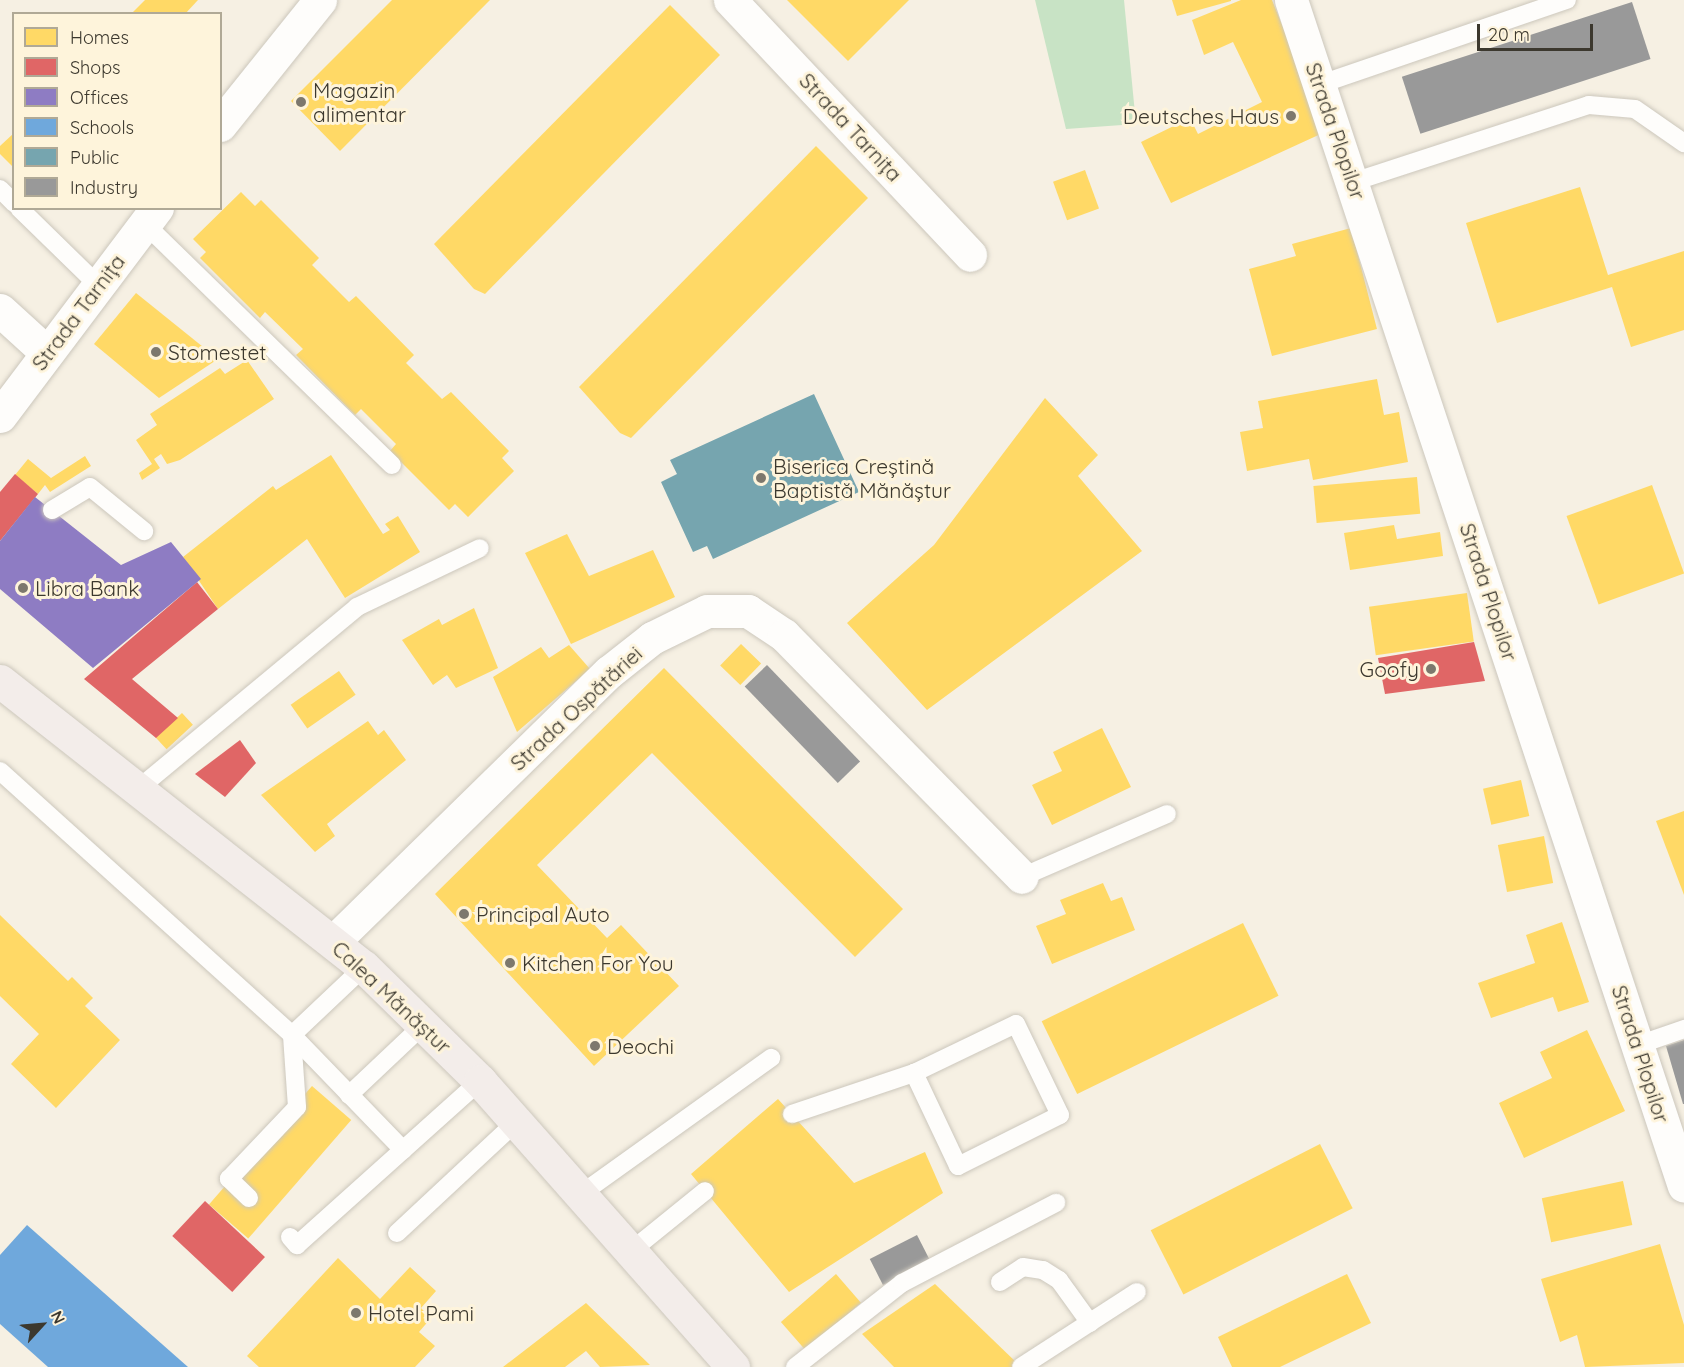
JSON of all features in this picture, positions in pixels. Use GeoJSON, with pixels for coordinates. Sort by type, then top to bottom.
{"type":"FeatureCollection","features":[{"type":"Feature","properties":{"kind":"main road","name":"Calea Mănăștur"},"geometry":{"type":"LineString","coordinates":[[0,681],[334,941],[364,967],[480,1081],[733,1367]]}},
{"type":"Feature","properties":{"kind":"street"},"geometry":{"type":"LineString","coordinates":[[222,122],[320,0]]}},
{"type":"Feature","properties":{"kind":"street","name":"Strada Tarnița"},"geometry":{"type":"LineString","coordinates":[[730,0],[970,255]]}},
{"type":"Feature","properties":{"kind":"street","name":"Strada Plopilor"},"geometry":{"type":"LineString","coordinates":[[1291,0],[1638,1045],[1678,1144],[1684,1186]]}},
{"type":"Feature","properties":{"kind":"street","name":"Strada Tarnița"},"geometry":{"type":"LineString","coordinates":[[0,416],[46,352],[151,216]]}},
{"type":"Feature","properties":{"kind":"street"},"geometry":{"type":"LineString","coordinates":[[0,310],[46,352]]}},
{"type":"Feature","properties":{"kind":"street","name":"Strada Ospătăriei"},"geometry":{"type":"LineString","coordinates":[[334,941],[609,672],[652,638],[707,611],[748,611],[784,635],[1022,877]]}},
{"type":"Feature","properties":{"kind":"lane"},"geometry":{"type":"LineString","coordinates":[[1320,84],[1567,0]]}},
{"type":"Feature","properties":{"kind":"lane"},"geometry":{"type":"LineString","coordinates":[[1353,182],[1589,105],[1635,109],[1684,143]]}},
{"type":"Feature","properties":{"kind":"lane"},"geometry":{"type":"LineString","coordinates":[[0,189],[12,201]]}},
{"type":"Feature","properties":{"kind":"lane"},"geometry":{"type":"LineString","coordinates":[[22,210],[98,285]]}},
{"type":"Feature","properties":{"kind":"lane"},"geometry":{"type":"LineString","coordinates":[[151,216],[392,465]]}},
{"type":"Feature","properties":{"kind":"lane"},"geometry":{"type":"LineString","coordinates":[[52,510],[90,487],[144,531]]}},
{"type":"Feature","properties":{"kind":"lane"},"geometry":{"type":"LineString","coordinates":[[138,789],[357,607],[480,548]]}},
{"type":"Feature","properties":{"kind":"lane"},"geometry":{"type":"LineString","coordinates":[[0,771],[292,1035],[403,1150]]}},
{"type":"Feature","properties":{"kind":"lane"},"geometry":{"type":"LineString","coordinates":[[1022,877],[1167,814]]}},
{"type":"Feature","properties":{"kind":"lane"},"geometry":{"type":"LineString","coordinates":[[292,1035],[364,967]]}},
{"type":"Feature","properties":{"kind":"lane"},"geometry":{"type":"LineString","coordinates":[[792,1114],[914,1073],[1016,1024],[1060,1115],[958,1166],[914,1073]]}},
{"type":"Feature","properties":{"kind":"lane"},"geometry":{"type":"LineString","coordinates":[[349,1095],[423,1025]]}},
{"type":"Feature","properties":{"kind":"lane"},"geometry":{"type":"LineString","coordinates":[[1638,1045],[1684,1029]]}},
{"type":"Feature","properties":{"kind":"lane"},"geometry":{"type":"LineString","coordinates":[[249,1198],[229,1179],[297,1107],[292,1035]]}},
{"type":"Feature","properties":{"kind":"lane"},"geometry":{"type":"LineString","coordinates":[[581,1194],[771,1058]]}},
{"type":"Feature","properties":{"kind":"lane"},"geometry":{"type":"LineString","coordinates":[[290,1237],[297,1245],[480,1081]]}},
{"type":"Feature","properties":{"kind":"lane"},"geometry":{"type":"LineString","coordinates":[[397,1233],[516,1122]]}},
{"type":"Feature","properties":{"kind":"lane"},"geometry":{"type":"LineString","coordinates":[[631,1251],[705,1191]]}},
{"type":"Feature","properties":{"kind":"lane"},"geometry":{"type":"LineString","coordinates":[[795,1367],[903,1283],[1056,1203]]}},
{"type":"Feature","properties":{"kind":"lane"},"geometry":{"type":"LineString","coordinates":[[1000,1282],[1023,1267],[1043,1270],[1059,1280],[1090,1323]]}},
{"type":"Feature","properties":{"kind":"lane"},"geometry":{"type":"LineString","coordinates":[[1021,1366],[1137,1292]]}},
{"type":"Feature","properties":{"kind":"green space"},"geometry":{"type":"Polygon","coordinates":[[[1035,0],[1124,0],[1136,124],[1066,129],[1035,0]]]}},
{"type":"Feature","properties":{"kind":"building: Homes"},"geometry":{"type":"Polygon","coordinates":[[[145,0],[198,0],[187,12],[133,12],[145,0]]]}},
{"type":"Feature","properties":{"kind":"building: Homes"},"geometry":{"type":"Polygon","coordinates":[[[392,0],[490,0],[340,151],[291,101],[392,0]]]}},
{"type":"Feature","properties":{"kind":"building: Homes"},"geometry":{"type":"Polygon","coordinates":[[[787,0],[909,0],[848,61],[787,0]]]}},
{"type":"Feature","properties":{"kind":"building: Homes"},"geometry":{"type":"Polygon","coordinates":[[[1172,0],[1231,0],[1231,1],[1177,16],[1172,0]]]}},
{"type":"Feature","properties":{"kind":"building: Homes"},"geometry":{"type":"Polygon","coordinates":[[[1241,0],[1272,0],[1325,132],[1171,203],[1141,142],[1190,118],[1198,134],[1262,102],[1233,42],[1204,55],[1192,20],[1241,0]]]}},
{"type":"Feature","properties":{"kind":"building: Homes"},"geometry":{"type":"Polygon","coordinates":[[[670,5],[720,55],[485,294],[474,289],[434,244],[670,5]]]}},
{"type":"Feature","properties":{"kind":"building: Homes"},"geometry":{"type":"Polygon","coordinates":[[[12,135],[12,166],[0,154],[0,146],[12,135]]]}},
{"type":"Feature","properties":{"kind":"building: Homes"},"geometry":{"type":"Polygon","coordinates":[[[816,146],[868,198],[631,438],[620,433],[579,387],[816,146]]]}},
{"type":"Feature","properties":{"kind":"building: Homes"},"geometry":{"type":"Polygon","coordinates":[[[1085,170],[1099,209],[1067,220],[1053,182],[1085,170]]]}},
{"type":"Feature","properties":{"kind":"building: Homes"},"geometry":{"type":"Polygon","coordinates":[[[1580,187],[1608,275],[1684,251],[1684,330],[1631,347],[1612,287],[1497,323],[1466,223],[1580,187]]]}},
{"type":"Feature","properties":{"kind":"building: Homes"},"geometry":{"type":"Polygon","coordinates":[[[241,192],[255,206],[261,200],[319,258],[312,265],[349,302],[356,296],[414,355],[406,363],[442,399],[451,392],[509,451],[502,458],[514,471],[468,517],[455,504],[449,510],[390,451],[396,444],[361,409],[355,415],[296,355],[303,349],[265,312],[260,318],[200,258],[206,252],[193,239],[241,192]]]}},
{"type":"Feature","properties":{"kind":"building: Homes"},"geometry":{"type":"Polygon","coordinates":[[[1351,228],[1377,329],[1272,356],[1249,269],[1296,256],[1292,244],[1351,228]]]}},
{"type":"Feature","properties":{"kind":"building: Homes","name":"Stomestet"},"geometry":{"type":"Polygon","coordinates":[[[136,293],[218,359],[159,398],[94,344],[136,293]]]}},
{"type":"Feature","properties":{"kind":"building: Homes"},"geometry":{"type":"Polygon","coordinates":[[[247,360],[274,399],[180,460],[167,464],[161,454],[154,459],[160,468],[142,480],[139,473],[152,464],[136,440],[157,425],[150,414],[220,368],[225,374],[247,360]]]}},
{"type":"Feature","properties":{"kind":"building: Homes"},"geometry":{"type":"Polygon","coordinates":[[[1377,379],[1384,415],[1399,412],[1408,462],[1313,480],[1309,459],[1247,471],[1240,432],[1263,428],[1258,401],[1377,379]]]}},
{"type":"Feature","properties":{"kind":"building: Homes"},"geometry":{"type":"Polygon","coordinates":[[[1045,398],[1098,455],[1078,476],[1142,551],[927,710],[847,623],[934,545],[1045,398]]]}},
{"type":"Feature","properties":{"kind":"building: Homes"},"geometry":{"type":"Polygon","coordinates":[[[331,455],[383,534],[390,530],[385,524],[398,516],[420,552],[345,598],[307,539],[218,609],[183,557],[273,486],[276,490],[331,455]]]}},
{"type":"Feature","properties":{"kind":"building: Homes"},"geometry":{"type":"Polygon","coordinates":[[[85,456],[91,466],[50,492],[45,485],[38,494],[15,475],[28,459],[51,478],[85,456]]]}},
{"type":"Feature","properties":{"kind":"building: Homes"},"geometry":{"type":"Polygon","coordinates":[[[1417,477],[1420,514],[1317,523],[1313,486],[1417,477]]]}},
{"type":"Feature","properties":{"kind":"building: Homes"},"geometry":{"type":"Polygon","coordinates":[[[1652,485],[1684,573],[1599,604],[1566,516],[1652,485]]]}},
{"type":"Feature","properties":{"kind":"building: Homes"},"geometry":{"type":"Polygon","coordinates":[[[1394,525],[1397,539],[1440,532],[1443,556],[1350,570],[1344,533],[1394,525]]]}},
{"type":"Feature","properties":{"kind":"building: Homes"},"geometry":{"type":"Polygon","coordinates":[[[567,534],[589,576],[653,550],[675,597],[571,644],[525,553],[567,534]]]}},
{"type":"Feature","properties":{"kind":"building: Homes"},"geometry":{"type":"Polygon","coordinates":[[[1467,593],[1474,642],[1376,655],[1369,607],[1467,593]]]}},
{"type":"Feature","properties":{"kind":"building: Homes"},"geometry":{"type":"Polygon","coordinates":[[[474,608],[498,668],[456,688],[447,675],[433,685],[402,640],[439,619],[442,625],[474,608]]]}},
{"type":"Feature","properties":{"kind":"building: Homes"},"geometry":{"type":"Polygon","coordinates":[[[741,644],[761,663],[740,685],[720,666],[741,644]]]}},
{"type":"Feature","properties":{"kind":"building: Homes"},"geometry":{"type":"Polygon","coordinates":[[[569,645],[590,669],[517,732],[493,677],[541,647],[549,658],[569,645]]]}},
{"type":"Feature","properties":{"kind":"building: Homes"},"geometry":{"type":"Polygon","coordinates":[[[664,668],[903,909],[855,957],[652,753],[537,865],[607,938],[621,925],[679,986],[594,1066],[435,894],[664,668]]]}},
{"type":"Feature","properties":{"kind":"building: Homes"},"geometry":{"type":"Polygon","coordinates":[[[339,671],[356,695],[307,729],[291,705],[339,671]]]}},
{"type":"Feature","properties":{"kind":"building: Homes"},"geometry":{"type":"Polygon","coordinates":[[[182,713],[193,725],[167,749],[156,738],[182,713]]]}},
{"type":"Feature","properties":{"kind":"building: Homes"},"geometry":{"type":"Polygon","coordinates":[[[368,721],[378,735],[384,730],[406,760],[327,824],[335,836],[315,852],[261,795],[368,721]]]}},
{"type":"Feature","properties":{"kind":"building: Homes"},"geometry":{"type":"Polygon","coordinates":[[[1102,728],[1131,787],[1052,825],[1032,785],[1062,771],[1053,752],[1102,728]]]}},
{"type":"Feature","properties":{"kind":"building: Homes"},"geometry":{"type":"Polygon","coordinates":[[[1521,780],[1529,816],[1491,825],[1483,789],[1521,780]]]}},
{"type":"Feature","properties":{"kind":"building: Homes"},"geometry":{"type":"Polygon","coordinates":[[[1684,811],[1684,895],[1656,821],[1684,811]]]}},
{"type":"Feature","properties":{"kind":"building: Homes"},"geometry":{"type":"Polygon","coordinates":[[[1544,836],[1553,883],[1507,892],[1498,845],[1544,836]]]}},
{"type":"Feature","properties":{"kind":"building: Homes"},"geometry":{"type":"Polygon","coordinates":[[[1103,883],[1111,901],[1122,897],[1135,930],[1052,964],[1036,926],[1066,914],[1060,900],[1103,883]]]}},
{"type":"Feature","properties":{"kind":"building: Homes"},"geometry":{"type":"Polygon","coordinates":[[[0,915],[68,981],[72,977],[93,998],[85,1006],[120,1040],[56,1108],[11,1064],[39,1034],[0,996],[0,915]]]}},
{"type":"Feature","properties":{"kind":"building: Homes"},"geometry":{"type":"Polygon","coordinates":[[[1562,922],[1589,1002],[1558,1012],[1553,997],[1491,1018],[1478,983],[1535,963],[1526,935],[1562,922]]]}},
{"type":"Feature","properties":{"kind":"building: Homes"},"geometry":{"type":"Polygon","coordinates":[[[1243,923],[1279,996],[1077,1094],[1042,1021],[1243,923]]]}},
{"type":"Feature","properties":{"kind":"building: Homes"},"geometry":{"type":"Polygon","coordinates":[[[1587,1030],[1625,1111],[1524,1158],[1499,1103],[1552,1078],[1540,1052],[1587,1030]]]}},
{"type":"Feature","properties":{"kind":"building: Homes"},"geometry":{"type":"Polygon","coordinates":[[[312,1086],[351,1120],[248,1239],[209,1204],[312,1086]]]}},
{"type":"Feature","properties":{"kind":"building: Homes"},"geometry":{"type":"Polygon","coordinates":[[[778,1099],[854,1183],[925,1152],[943,1193],[789,1292],[691,1174],[778,1099]]]}},
{"type":"Feature","properties":{"kind":"building: Homes"},"geometry":{"type":"Polygon","coordinates":[[[1320,1144],[1353,1208],[1183,1294],[1151,1230],[1320,1144]]]}},
{"type":"Feature","properties":{"kind":"building: Homes"},"geometry":{"type":"Polygon","coordinates":[[[1623,1181],[1632,1225],[1551,1242],[1542,1198],[1623,1181]]]}},
{"type":"Feature","properties":{"kind":"building: Homes"},"geometry":{"type":"Polygon","coordinates":[[[1660,1244],[1684,1325],[1684,1363],[1585,1367],[1577,1335],[1560,1342],[1541,1279],[1660,1244]]]}},
{"type":"Feature","properties":{"kind":"building: Homes","name":"Hotel Pami"},"geometry":{"type":"Polygon","coordinates":[[[338,1258],[380,1299],[410,1267],[436,1291],[421,1308],[431,1318],[419,1332],[435,1346],[415,1367],[259,1367],[247,1356],[338,1258]]]}},
{"type":"Feature","properties":{"kind":"building: Homes"},"geometry":{"type":"Polygon","coordinates":[[[836,1274],[861,1303],[806,1351],[781,1322],[836,1274]]]}},
{"type":"Feature","properties":{"kind":"building: Homes"},"geometry":{"type":"Polygon","coordinates":[[[1347,1274],[1371,1323],[1280,1367],[1232,1367],[1218,1337],[1347,1274]]]}},
{"type":"Feature","properties":{"kind":"building: Homes"},"geometry":{"type":"Polygon","coordinates":[[[935,1284],[1021,1367],[894,1367],[862,1334],[935,1284]]]}},
{"type":"Feature","properties":{"kind":"building: Homes"},"geometry":{"type":"Polygon","coordinates":[[[586,1303],[650,1365],[600,1367],[586,1351],[565,1367],[503,1367],[586,1303]]]}},
{"type":"Feature","properties":{"kind":"building: Shops"},"geometry":{"type":"Polygon","coordinates":[[[15,474],[38,494],[0,541],[0,492],[15,474]]]}},
{"type":"Feature","properties":{"kind":"building: Shops"},"geometry":{"type":"Polygon","coordinates":[[[197,582],[218,609],[132,679],[178,718],[156,738],[84,679],[197,582]]]}},
{"type":"Feature","properties":{"kind":"building: Shops","name":"Goofy"},"geometry":{"type":"Polygon","coordinates":[[[1474,642],[1485,681],[1385,694],[1378,658],[1474,642]]]}},
{"type":"Feature","properties":{"kind":"building: Shops"},"geometry":{"type":"Polygon","coordinates":[[[240,740],[256,763],[225,797],[195,774],[240,740]]]}},
{"type":"Feature","properties":{"kind":"building: Shops"},"geometry":{"type":"Polygon","coordinates":[[[205,1201],[265,1257],[232,1292],[172,1236],[205,1201]]]}},
{"type":"Feature","properties":{"kind":"building: Offices"},"geometry":{"type":"Polygon","coordinates":[[[35,497],[121,565],[171,542],[201,579],[93,668],[0,589],[0,541],[35,497]]]}},
{"type":"Feature","properties":{"kind":"building: Schools"},"geometry":{"type":"Polygon","coordinates":[[[27,1225],[188,1367],[48,1367],[0,1324],[0,1255],[27,1225]]]}},
{"type":"Feature","properties":{"kind":"building: Public","name":"Biserica Creștină Baptistă Mănăștur"},"geometry":{"type":"Polygon","coordinates":[[[814,394],[859,492],[713,559],[707,546],[693,552],[661,482],[677,474],[670,460],[814,394]]]}},
{"type":"Feature","properties":{"kind":"building: Industry"},"geometry":{"type":"Polygon","coordinates":[[[1632,2],[1651,59],[1420,134],[1402,77],[1632,2]]]}},
{"type":"Feature","properties":{"kind":"building: Industry"},"geometry":{"type":"Polygon","coordinates":[[[767,665],[860,761],[838,783],[745,687],[767,665]]]}},
{"type":"Feature","properties":{"kind":"building: Industry"},"geometry":{"type":"Polygon","coordinates":[[[1684,1040],[1684,1104],[1683,1104],[1666,1046],[1684,1040]]]}},
{"type":"Feature","properties":{"kind":"building: Industry"},"geometry":{"type":"Polygon","coordinates":[[[917,1235],[930,1261],[883,1285],[870,1259],[917,1235]]]}},
{"type":"Feature","properties":{"kind":"place","name":"Magazin alimentar"},"geometry":{"type":"Point","coordinates":[301,102]}},
{"type":"Feature","properties":{"kind":"place","name":"Deutsches Haus"},"geometry":{"type":"Point","coordinates":[1291,116]}},
{"type":"Feature","properties":{"kind":"place","name":"Stomestet"},"geometry":{"type":"Point","coordinates":[156,352]}},
{"type":"Feature","properties":{"kind":"place","name":"Biserica Creștină Baptistă Mănăștur"},"geometry":{"type":"Point","coordinates":[761,478]}},
{"type":"Feature","properties":{"kind":"place","name":"Libra Bank"},"geometry":{"type":"Point","coordinates":[23,588]}},
{"type":"Feature","properties":{"kind":"place","name":"Goofy"},"geometry":{"type":"Point","coordinates":[1431,669]}},
{"type":"Feature","properties":{"kind":"place","name":"Principal Auto"},"geometry":{"type":"Point","coordinates":[464,914]}},
{"type":"Feature","properties":{"kind":"place","name":"Kitchen For You"},"geometry":{"type":"Point","coordinates":[510,963]}},
{"type":"Feature","properties":{"kind":"place","name":"Deochi"},"geometry":{"type":"Point","coordinates":[595,1046]}},
{"type":"Feature","properties":{"kind":"place","name":"Hotel Pami"},"geometry":{"type":"Point","coordinates":[356,1313]}}]}
